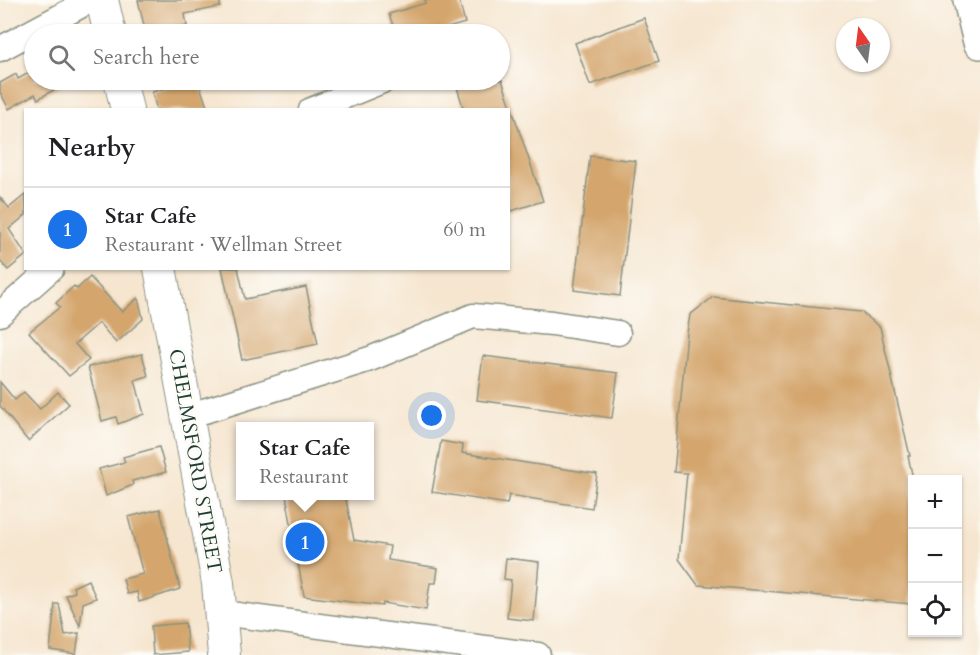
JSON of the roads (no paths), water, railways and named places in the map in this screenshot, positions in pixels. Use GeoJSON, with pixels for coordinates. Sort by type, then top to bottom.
{"type":"FeatureCollection","features":[{"type":"Feature","properties":{"kind":"highway"},"geometry":{"type":"LineString","coordinates":[[970,0],[980,42]]}},
{"type":"Feature","properties":{"kind":"main road"},"geometry":{"type":"LineString","coordinates":[[102,0],[108,24]]}},
{"type":"Feature","properties":{"kind":"main road"},"geometry":{"type":"LineString","coordinates":[[122,90],[127,108]]}},
{"type":"Feature","properties":{"kind":"main road","name":"CHELMSFORD STREET"},"geometry":{"type":"LineString","coordinates":[[160,270],[222,613],[224,655]]}},
{"type":"Feature","properties":{"kind":"street"},"geometry":{"type":"LineString","coordinates":[[46,24],[91,0]]}},
{"type":"Feature","properties":{"kind":"street"},"geometry":{"type":"LineString","coordinates":[[0,49],[24,36]]}},
{"type":"Feature","properties":{"kind":"street"},"geometry":{"type":"LineString","coordinates":[[316,108],[360,90]]}},
{"type":"Feature","properties":{"kind":"street"},"geometry":{"type":"LineString","coordinates":[[0,314],[50,270]]}},
{"type":"Feature","properties":{"kind":"street"},"geometry":{"type":"LineString","coordinates":[[188,416],[370,359],[473,316],[552,322],[618,333]]}},
{"type":"Feature","properties":{"kind":"street"},"geometry":{"type":"LineString","coordinates":[[222,613],[538,655]]}},
{"type":"Feature","properties":{"kind":"place","name":"Star Cafe"},"geometry":{"type":"Point","coordinates":[305,542]}}]}
